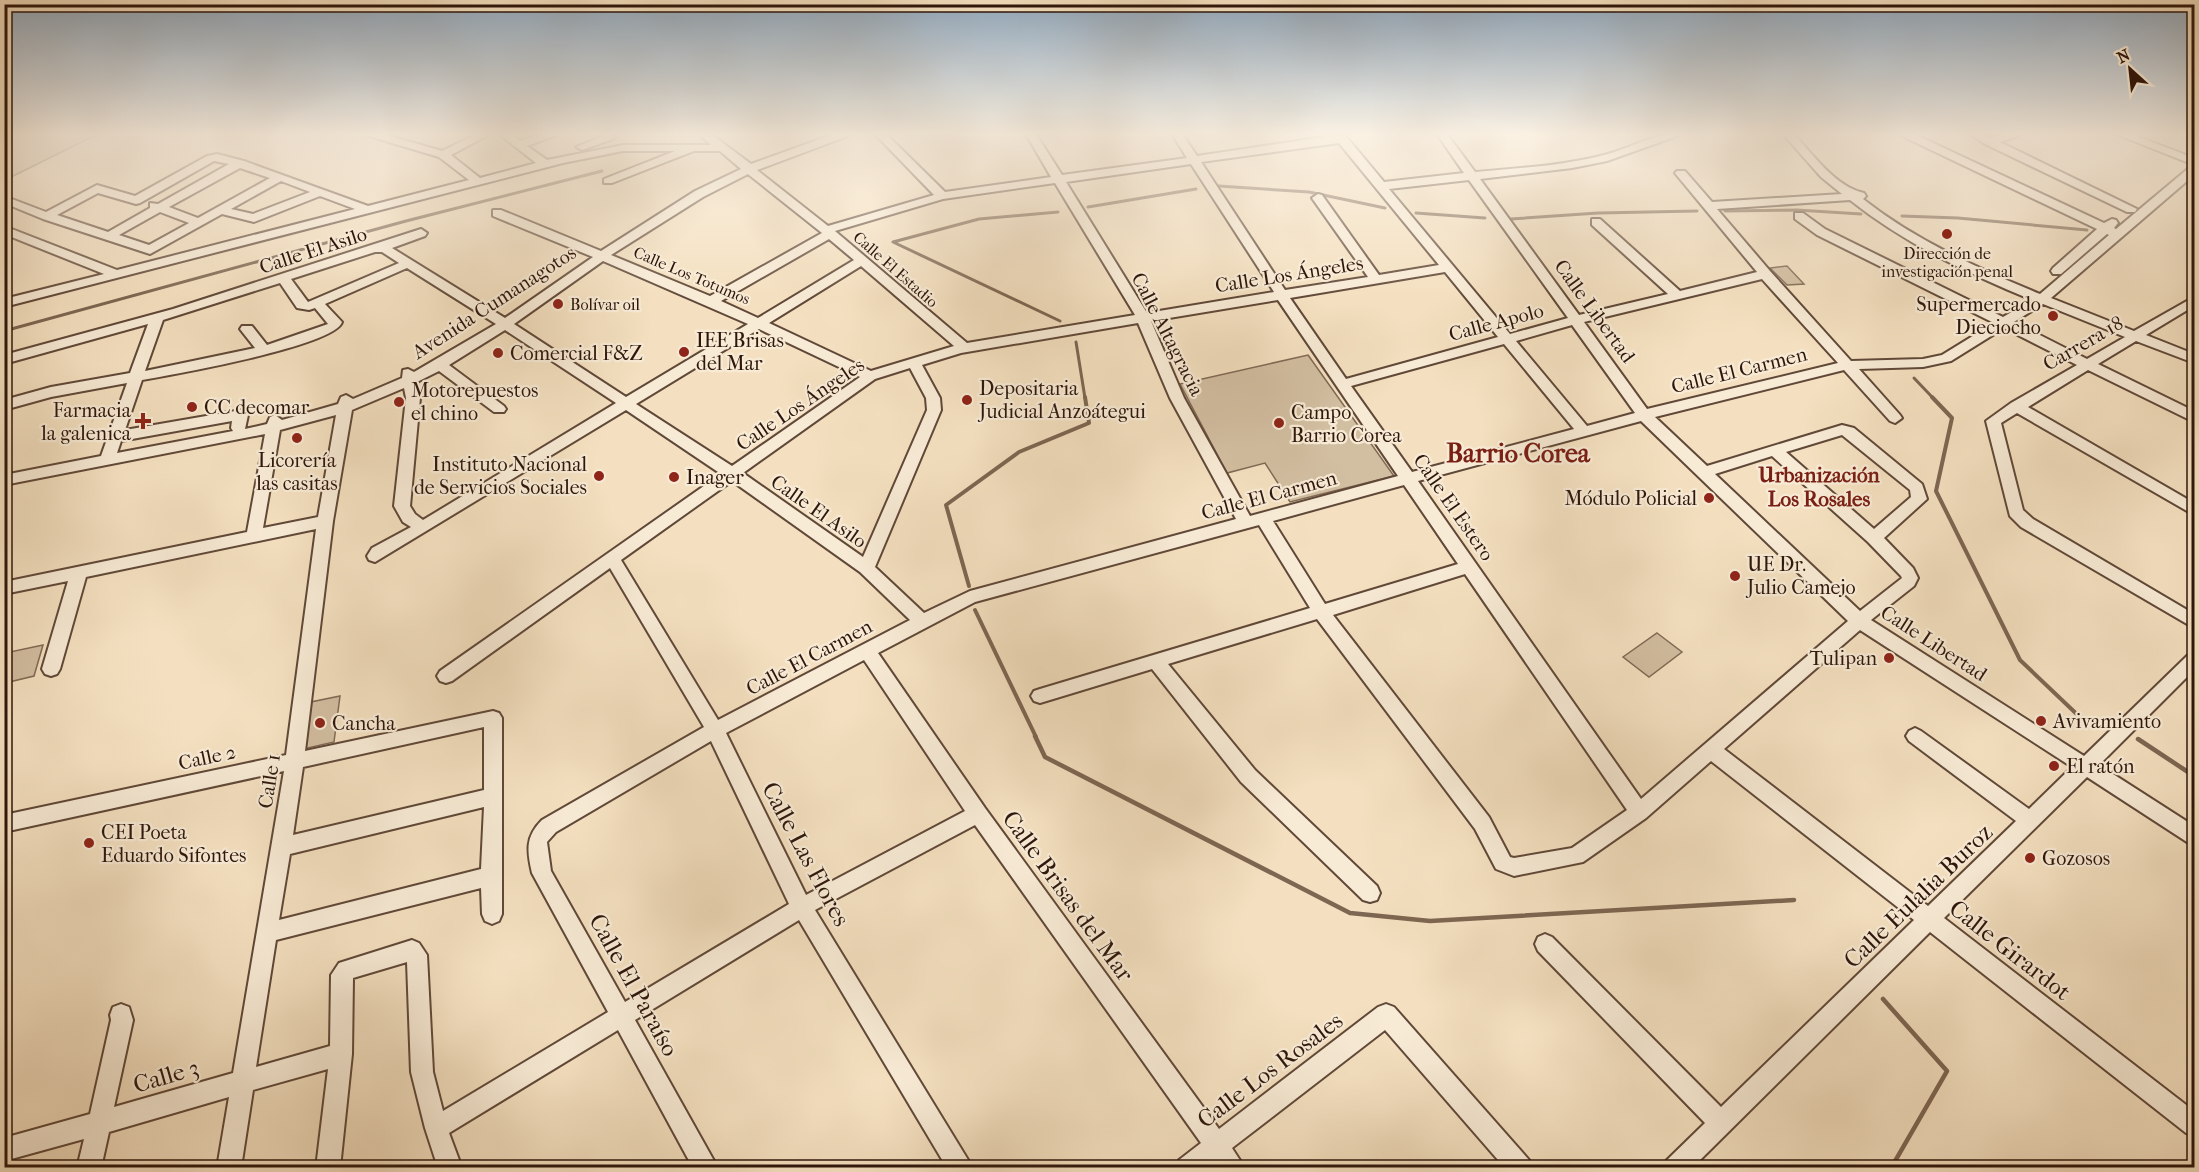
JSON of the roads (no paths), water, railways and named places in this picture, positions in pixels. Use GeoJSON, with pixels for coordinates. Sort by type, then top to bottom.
{"type":"FeatureCollection","features":[{"type":"Feature","properties":{"kind":"street"},"geometry":{"type":"LineString","coordinates":[[136,200],[156,189]]}},
{"type":"Feature","properties":{"kind":"street"},"geometry":{"type":"LineString","coordinates":[[109,236],[194,189]]}},
{"type":"Feature","properties":{"kind":"street"},"geometry":{"type":"LineString","coordinates":[[4,199],[47,216],[150,250],[259,189]]}},
{"type":"Feature","properties":{"kind":"street"},"geometry":{"type":"LineString","coordinates":[[312,189],[365,209]]}},
{"type":"Feature","properties":{"kind":"street"},"geometry":{"type":"LineString","coordinates":[[4,303],[446,189]]}},
{"type":"Feature","properties":{"kind":"street","name":"Avenida Cumanagotos"},"geometry":{"type":"LineString","coordinates":[[4,480],[111,449],[274,424],[346,404],[439,364],[600,255],[709,189]]}},
{"type":"Feature","properties":{"kind":"street","name":"Calle El Estadio"},"geometry":{"type":"LineString","coordinates":[[775,189],[963,348]]}},
{"type":"Feature","properties":{"kind":"street"},"geometry":{"type":"LineString","coordinates":[[935,189],[942,196]]}},
{"type":"Feature","properties":{"kind":"street"},"geometry":{"type":"LineString","coordinates":[[711,301],[828,232],[942,196],[989,189]]}},
{"type":"Feature","properties":{"kind":"street","name":"Calle Altagracia"},"geometry":{"type":"LineString","coordinates":[[1064,189],[1143,318],[1177,398],[1255,521],[1321,612],[1482,823],[1503,863],[1514,867],[1576,856],[1639,812],[1710,748],[1908,582],[1910,578],[1874,538]]}},
{"type":"Feature","properties":{"kind":"street","name":"Calle El Estero"},"geometry":{"type":"LineString","coordinates":[[1213,189],[1281,294],[1639,812]]}},
{"type":"Feature","properties":{"kind":"street"},"geometry":{"type":"LineString","coordinates":[[1384,189],[1584,432]]}},
{"type":"Feature","properties":{"kind":"street","name":"Calle Libertad"},"geometry":{"type":"LineString","coordinates":[[1482,189],[1644,415],[1859,621],[2194,836]]}},
{"type":"Feature","properties":{"kind":"street"},"geometry":{"type":"LineString","coordinates":[[1694,189],[1765,274],[1895,418]]}},
{"type":"Feature","properties":{"kind":"street"},"geometry":{"type":"LineString","coordinates":[[1850,189],[1861,196]]}},
{"type":"Feature","properties":{"kind":"street"},"geometry":{"type":"LineString","coordinates":[[1853,189],[1903,231],[1942,253],[2038,296],[2194,351]]}},
{"type":"Feature","properties":{"kind":"street"},"geometry":{"type":"LineString","coordinates":[[2021,189],[2117,234]]}},
{"type":"Feature","properties":{"kind":"street"},"geometry":{"type":"LineString","coordinates":[[2088,189],[2131,209]]}},
{"type":"Feature","properties":{"kind":"street"},"geometry":{"type":"LineString","coordinates":[[2038,296],[2105,229],[2158,189]]}},
{"type":"Feature","properties":{"kind":"street"},"geometry":{"type":"LineString","coordinates":[[2038,296],[2117,234],[2165,189]]}},
{"type":"Feature","properties":{"kind":"street"},"geometry":{"type":"LineString","coordinates":[[47,216],[94,191],[136,200],[198,222]]}},
{"type":"Feature","properties":{"kind":"street"},"geometry":{"type":"LineString","coordinates":[[220,210],[254,218],[321,192]]}},
{"type":"Feature","properties":{"kind":"street"},"geometry":{"type":"LineString","coordinates":[[1709,206],[1861,196]]}},
{"type":"Feature","properties":{"kind":"street"},"geometry":{"type":"LineString","coordinates":[[1318,198],[1376,279]]}},
{"type":"Feature","properties":{"kind":"street","name":"Calle Los Totumos"},"geometry":{"type":"LineString","coordinates":[[497,213],[760,322],[870,376]]}},
{"type":"Feature","properties":{"kind":"street"},"geometry":{"type":"LineString","coordinates":[[1799,216],[1821,232],[2194,417]]}},
{"type":"Feature","properties":{"kind":"street"},"geometry":{"type":"LineString","coordinates":[[1596,222],[1677,295]]}},
{"type":"Feature","properties":{"kind":"street"},"geometry":{"type":"LineString","coordinates":[[380,248],[421,233]]}},
{"type":"Feature","properties":{"kind":"street"},"geometry":{"type":"LineString","coordinates":[[8,234],[116,274]]}},
{"type":"Feature","properties":{"kind":"street","name":"Calle El Asilo"},"geometry":{"type":"LineString","coordinates":[[4,360],[157,318],[380,248],[409,262],[733,474],[866,568],[922,621]]}},
{"type":"Feature","properties":{"kind":"street"},"geometry":{"type":"LineString","coordinates":[[375,556],[378,552],[423,527],[861,261]]}},
{"type":"Feature","properties":{"kind":"street"},"geometry":{"type":"LineString","coordinates":[[284,279],[302,305],[309,306],[409,262]]}},
{"type":"Feature","properties":{"kind":"street","name":"Calle Los Ángeles"},"geometry":{"type":"LineString","coordinates":[[446,676],[870,376],[963,348],[1449,267]]}},
{"type":"Feature","properties":{"kind":"street","name":"Calle Apolo"},"geometry":{"type":"LineString","coordinates":[[1343,384],[1576,320],[1765,274]]}},
{"type":"Feature","properties":{"kind":"street","name":"Calle El Carmen"},"geometry":{"type":"LineString","coordinates":[[549,826],[715,730],[970,597],[1644,415],[1848,365],[1923,363],[1946,358],[2006,322],[2038,296]]}},
{"type":"Feature","properties":{"kind":"street","name":"Carrera 18"},"geometry":{"type":"LineString","coordinates":[[2194,301],[1993,421],[2016,512],[2027,523],[2194,622]]}},
{"type":"Feature","properties":{"kind":"street"},"geometry":{"type":"LineString","coordinates":[[4,405],[51,392],[137,377],[291,344],[331,329],[335,322],[318,304]]}},
{"type":"Feature","properties":{"kind":"street"},"geometry":{"type":"LineString","coordinates":[[111,449],[157,318]]}},
{"type":"Feature","properties":{"kind":"street","name":"Avenida Cumanagotos"},"geometry":{"type":"LineString","coordinates":[[409,376],[502,322]]}},
{"type":"Feature","properties":{"kind":"street"},"geometry":{"type":"LineString","coordinates":[[247,329],[264,350]]}},
{"type":"Feature","properties":{"kind":"street"},"geometry":{"type":"LineString","coordinates":[[2139,333],[2194,359]]}},
{"type":"Feature","properties":{"kind":"street"},"geometry":{"type":"LineString","coordinates":[[866,568],[934,410],[933,398],[914,363]]}},
{"type":"Feature","properties":{"kind":"street"},"geometry":{"type":"LineString","coordinates":[[439,364],[499,409]]}},
{"type":"Feature","properties":{"kind":"street"},"geometry":{"type":"LineString","coordinates":[[409,376],[413,398],[402,506],[409,518],[423,527]]}},
{"type":"Feature","properties":{"kind":"street","name":"Calle 1"},"geometry":{"type":"LineString","coordinates":[[229,1167],[295,760],[325,521],[346,404]]}},
{"type":"Feature","properties":{"kind":"street"},"geometry":{"type":"LineString","coordinates":[[2016,406],[2194,510]]}},
{"type":"Feature","properties":{"kind":"street","name":"Avenida Cumanagotos"},"geometry":{"type":"LineString","coordinates":[[4,469],[111,449],[274,424]]}},
{"type":"Feature","properties":{"kind":"street"},"geometry":{"type":"LineString","coordinates":[[254,536],[274,424]]}},
{"type":"Feature","properties":{"kind":"street"},"geometry":{"type":"LineString","coordinates":[[1713,469],[1774,450],[1845,430],[1917,488],[1919,499],[1874,538],[1774,450]]}},
{"type":"Feature","properties":{"kind":"street"},"geometry":{"type":"LineString","coordinates":[[4,588],[325,521]]}},
{"type":"Feature","properties":{"kind":"street","name":"Calle Las Flores"},"geometry":{"type":"LineString","coordinates":[[613,560],[715,730],[802,907],[962,1167]]}},
{"type":"Feature","properties":{"kind":"street"},"geometry":{"type":"LineString","coordinates":[[1040,696],[1470,567]]}},
{"type":"Feature","properties":{"kind":"street"},"geometry":{"type":"LineString","coordinates":[[51,669],[79,572]]}},
{"type":"Feature","properties":{"kind":"street","name":"Calle Brisas del Mar"},"geometry":{"type":"LineString","coordinates":[[866,650],[978,814],[1233,1167]]}},
{"type":"Feature","properties":{"kind":"street","name":"Calle Eulalia Buroz"},"geometry":{"type":"LineString","coordinates":[[1675,1167],[2088,767],[2194,660]]}},
{"type":"Feature","properties":{"kind":"street"},"geometry":{"type":"LineString","coordinates":[[1155,661],[1248,776],[1370,893]]}},
{"type":"Feature","properties":{"kind":"street","name":"Calle 2"},"geometry":{"type":"LineString","coordinates":[[4,824],[490,718],[494,720],[494,796]]}},
{"type":"Feature","properties":{"kind":"street"},"geometry":{"type":"LineString","coordinates":[[1915,736],[2031,821]]}},
{"type":"Feature","properties":{"kind":"street","name":"Calle Girardot"},"geometry":{"type":"LineString","coordinates":[[1710,748],[2194,1125]]}},
{"type":"Feature","properties":{"kind":"street"},"geometry":{"type":"LineString","coordinates":[[281,847],[494,796],[492,914]]}},
{"type":"Feature","properties":{"kind":"street"},"geometry":{"type":"LineString","coordinates":[[436,1128],[802,907],[978,814]]}},
{"type":"Feature","properties":{"kind":"street","name":"Calle El Paraíso"},"geometry":{"type":"LineString","coordinates":[[549,826],[540,834],[536,842],[542,873],[706,1167]]}},
{"type":"Feature","properties":{"kind":"street"},"geometry":{"type":"LineString","coordinates":[[267,933],[491,876]]}},
{"type":"Feature","properties":{"kind":"street"},"geometry":{"type":"LineString","coordinates":[[1545,944],[1721,1123]]}},
{"type":"Feature","properties":{"kind":"street"},"geometry":{"type":"LineString","coordinates":[[328,1167],[341,1054],[343,972],[412,950],[417,955],[422,1071],[436,1128],[450,1167]]}},
{"type":"Feature","properties":{"kind":"street"},"geometry":{"type":"LineString","coordinates":[[89,1167],[122,1020],[121,1015]]}},
{"type":"Feature","properties":{"kind":"street","name":"Calle Los Rosales"},"geometry":{"type":"LineString","coordinates":[[1187,1167],[1386,1015],[1521,1167]]}},
{"type":"Feature","properties":{"kind":"street","name":"Calle 3"},"geometry":{"type":"LineString","coordinates":[[4,1150],[341,1054]]}},
{"type":"Feature","properties":{"kind":"waterway"},"geometry":{"type":"LineString","coordinates":[[4,331],[533,189]]}},
{"type":"Feature","properties":{"kind":"waterway"},"geometry":{"type":"LineString","coordinates":[[1088,207],[1196,189]]}},
{"type":"Feature","properties":{"kind":"waterway"},"geometry":{"type":"LineString","coordinates":[[1259,189],[1309,192],[1385,208]]}},
{"type":"Feature","properties":{"kind":"waterway"},"geometry":{"type":"LineString","coordinates":[[1725,211],[1797,210],[1861,214]]}},
{"type":"Feature","properties":{"kind":"waterway"},"geometry":{"type":"LineString","coordinates":[[1511,219],[1598,213],[1697,211]]}},
{"type":"Feature","properties":{"kind":"waterway"},"geometry":{"type":"LineString","coordinates":[[1058,212],[979,219],[893,242],[1060,321]]}},
{"type":"Feature","properties":{"kind":"waterway"},"geometry":{"type":"LineString","coordinates":[[1416,213],[1485,218]]}},
{"type":"Feature","properties":{"kind":"waterway"},"geometry":{"type":"LineString","coordinates":[[1902,216],[1958,218],[2087,230]]}},
{"type":"Feature","properties":{"kind":"waterway"},"geometry":{"type":"LineString","coordinates":[[1076,342],[1085,398]]}},
{"type":"Feature","properties":{"kind":"waterway"},"geometry":{"type":"LineString","coordinates":[[1914,378],[1933,398]]}},
{"type":"Feature","properties":{"kind":"waterway"},"geometry":{"type":"LineString","coordinates":[[969,586],[946,505],[1019,452],[1089,423],[1085,397]]}},
{"type":"Feature","properties":{"kind":"waterway"},"geometry":{"type":"LineString","coordinates":[[1932,397],[1952,418],[1936,491],[2020,660],[2084,721]]}},
{"type":"Feature","properties":{"kind":"waterway"},"geometry":{"type":"LineString","coordinates":[[975,610],[1036,737]]}},
{"type":"Feature","properties":{"kind":"waterway"},"geometry":{"type":"LineString","coordinates":[[1035,736],[1045,757],[1350,913],[1430,921],[1794,900]]}},
{"type":"Feature","properties":{"kind":"waterway"},"geometry":{"type":"LineString","coordinates":[[2138,739],[2194,776]]}},
{"type":"Feature","properties":{"kind":"waterway"},"geometry":{"type":"LineString","coordinates":[[1883,999],[1947,1071],[1891,1168]]}},
{"type":"Feature","properties":{"kind":"place","name":"Dirección de investigación penal"},"geometry":{"type":"Point","coordinates":[1947,234]}},
{"type":"Feature","properties":{"kind":"place","name":"Bolívar oil"},"geometry":{"type":"Point","coordinates":[558,304]}},
{"type":"Feature","properties":{"kind":"place","name":"Supermercado Dieciocho"},"geometry":{"type":"Point","coordinates":[2053,316]}},
{"type":"Feature","properties":{"kind":"place","name":"IEE Brisas del Mar"},"geometry":{"type":"Point","coordinates":[684,352]}},
{"type":"Feature","properties":{"kind":"place","name":"Comercial F&Z"},"geometry":{"type":"Point","coordinates":[498,353]}},
{"type":"Feature","properties":{"kind":"place","name":"Depositaria Judicial Anzoátegui"},"geometry":{"type":"Point","coordinates":[967,400]}},
{"type":"Feature","properties":{"kind":"place","name":"Motorepuestos el chino"},"geometry":{"type":"Point","coordinates":[399,402]}},
{"type":"Feature","properties":{"kind":"place","name":"CC decomar"},"geometry":{"type":"Point","coordinates":[192,407]}},
{"type":"Feature","properties":{"kind":"place","name":"Farmacia la galenica"},"geometry":{"type":"Point","coordinates":[143,421]}},
{"type":"Feature","properties":{"kind":"place","name":"Campo Barrio Corea"},"geometry":{"type":"Point","coordinates":[1279,423]}},
{"type":"Feature","properties":{"kind":"place","name":"Licorería las casitas"},"geometry":{"type":"Point","coordinates":[297,438]}},
{"type":"Feature","properties":{"kind":"place","name":"Instituto Nacional de Servicios Sociales"},"geometry":{"type":"Point","coordinates":[599,476]}},
{"type":"Feature","properties":{"kind":"place","name":"Inager"},"geometry":{"type":"Point","coordinates":[674,477]}},
{"type":"Feature","properties":{"kind":"place","name":"Módulo Policial"},"geometry":{"type":"Point","coordinates":[1709,498]}},
{"type":"Feature","properties":{"kind":"place","name":"UE Dr. Julio Camejo"},"geometry":{"type":"Point","coordinates":[1735,576]}},
{"type":"Feature","properties":{"kind":"place","name":"Tulipan"},"geometry":{"type":"Point","coordinates":[1889,658]}},
{"type":"Feature","properties":{"kind":"place","name":"Avivamiento"},"geometry":{"type":"Point","coordinates":[2041,721]}},
{"type":"Feature","properties":{"kind":"place","name":"Cancha"},"geometry":{"type":"Point","coordinates":[320,723]}},
{"type":"Feature","properties":{"kind":"place","name":"El ratón"},"geometry":{"type":"Point","coordinates":[2054,766]}},
{"type":"Feature","properties":{"kind":"place","name":"CEI Poeta Eduardo Sifontes"},"geometry":{"type":"Point","coordinates":[89,843]}},
{"type":"Feature","properties":{"kind":"place","name":"Gozosos"},"geometry":{"type":"Point","coordinates":[2030,858]}},
{"type":"Feature","properties":{"kind":"district","name":"Barrio Corea"},"geometry":{"type":"Point","coordinates":[1518,453]}},
{"type":"Feature","properties":{"kind":"district","name":"Urbanización Los Rosales"},"geometry":{"type":"Point","coordinates":[1819,487]}}]}
